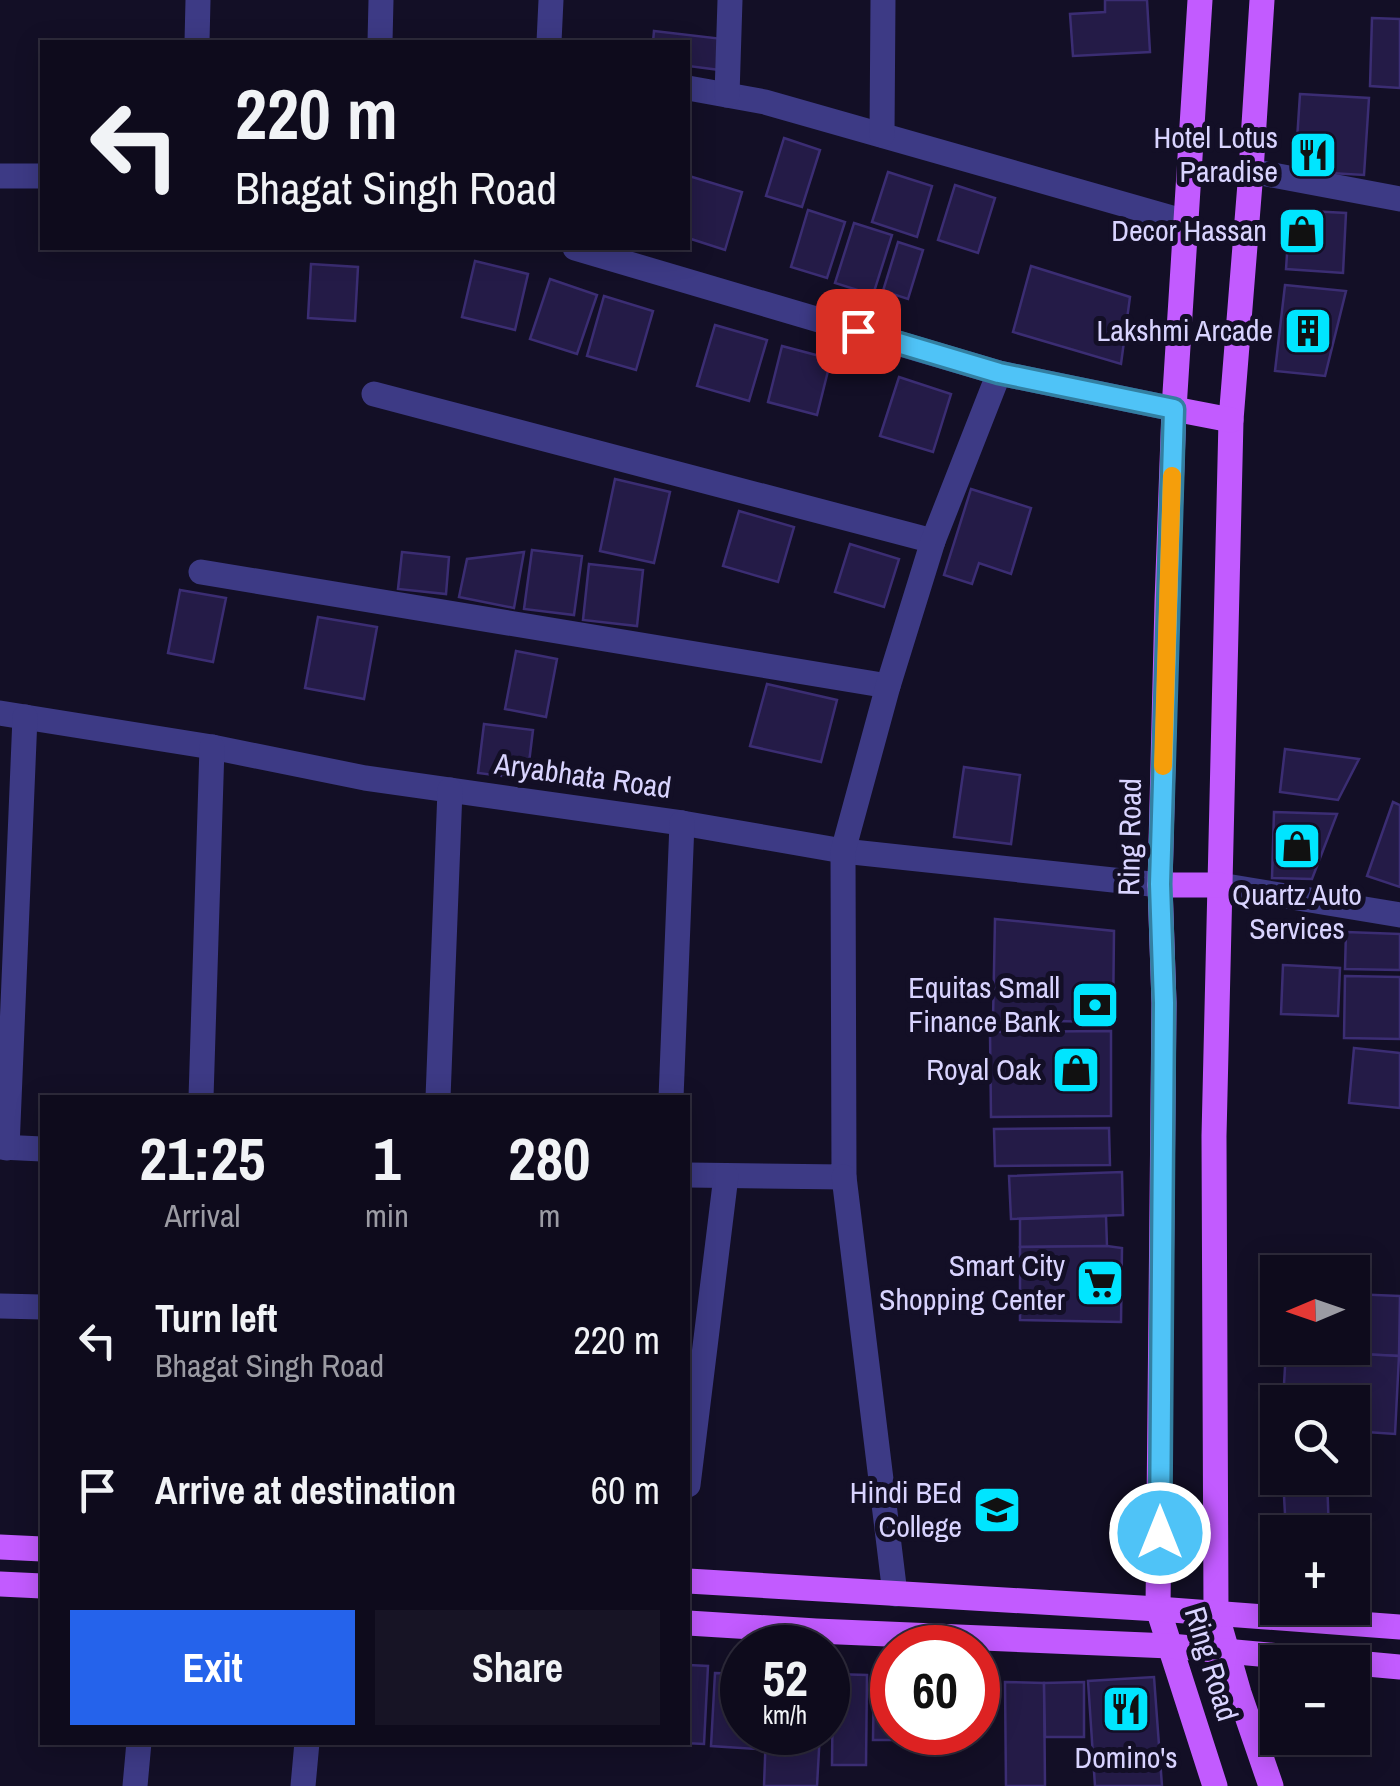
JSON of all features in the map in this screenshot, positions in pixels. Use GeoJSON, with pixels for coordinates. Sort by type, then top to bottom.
{"type":"FeatureCollection","features":[{"type":"Feature","properties":{"kind":"main road","name":"Ring Road"},"geometry":{"type":"LineString","coordinates":[[1200,0],[1174,409],[1160,884],[1164,1003],[1158,1609],[1215,1786]]}},
{"type":"Feature","properties":{"kind":"main road","name":"Ring Road"},"geometry":{"type":"LineString","coordinates":[[1262,0],[1231,420],[1214,1136],[1216,1613],[1270,1786]]}},
{"type":"Feature","properties":{"kind":"main road"},"geometry":{"type":"LineString","coordinates":[[1174,409],[1231,420]]}},
{"type":"Feature","properties":{"kind":"main road"},"geometry":{"type":"LineString","coordinates":[[1160,884],[1220,885]]}},
{"type":"Feature","properties":{"kind":"main road"},"geometry":{"type":"LineString","coordinates":[[0,1547],[40,1549]]}},
{"type":"Feature","properties":{"kind":"main road"},"geometry":{"type":"LineString","coordinates":[[690,1581],[1400,1627]]}},
{"type":"Feature","properties":{"kind":"main road"},"geometry":{"type":"LineString","coordinates":[[0,1584],[40,1586]]}},
{"type":"Feature","properties":{"kind":"main road"},"geometry":{"type":"LineString","coordinates":[[690,1623],[1170,1646],[1400,1666]]}},
{"type":"Feature","properties":{"kind":"street"},"geometry":{"type":"LineString","coordinates":[[197,40],[198,0]]}},
{"type":"Feature","properties":{"kind":"street"},"geometry":{"type":"LineString","coordinates":[[380,40],[381,0]]}},
{"type":"Feature","properties":{"kind":"street"},"geometry":{"type":"LineString","coordinates":[[549,40],[551,0]]}},
{"type":"Feature","properties":{"kind":"street"},"geometry":{"type":"LineString","coordinates":[[727,95],[730,0]]}},
{"type":"Feature","properties":{"kind":"street"},"geometry":{"type":"LineString","coordinates":[[882,135],[883,0]]}},
{"type":"Feature","properties":{"kind":"street"},"geometry":{"type":"LineString","coordinates":[[690,88],[765,102],[1186,222]]}},
{"type":"Feature","properties":{"kind":"street"},"geometry":{"type":"LineString","coordinates":[[1251,171],[1400,199]]}},
{"type":"Feature","properties":{"kind":"street"},"geometry":{"type":"LineString","coordinates":[[0,176],[40,176]]}},
{"type":"Feature","properties":{"kind":"street"},"geometry":{"type":"LineString","coordinates":[[582,250],[999,373],[1174,409]]}},
{"type":"Feature","properties":{"kind":"street"},"geometry":{"type":"LineString","coordinates":[[895,1594],[844,1177],[843,850],[933,541],[999,373]]}},
{"type":"Feature","properties":{"kind":"street"},"geometry":{"type":"LineString","coordinates":[[374,394],[933,541]]}},
{"type":"Feature","properties":{"kind":"street"},"geometry":{"type":"LineString","coordinates":[[201,572],[888,686]]}},
{"type":"Feature","properties":{"kind":"street"},"geometry":{"type":"LineString","coordinates":[[12,715],[4,1147],[40,1149]]}},
{"type":"Feature","properties":{"kind":"street","name":"Aryabhata Road"},"geometry":{"type":"LineString","coordinates":[[12,715],[212,747],[365,778],[843,850],[1160,884]]}},
{"type":"Feature","properties":{"kind":"street"},"geometry":{"type":"LineString","coordinates":[[201,1095],[212,747]]}},
{"type":"Feature","properties":{"kind":"street"},"geometry":{"type":"LineString","coordinates":[[438,1095],[450,790]]}},
{"type":"Feature","properties":{"kind":"street"},"geometry":{"type":"LineString","coordinates":[[672,1095],[682,823]]}},
{"type":"Feature","properties":{"kind":"street"},"geometry":{"type":"LineString","coordinates":[[1220,885],[1400,914]]}},
{"type":"Feature","properties":{"kind":"street"},"geometry":{"type":"LineString","coordinates":[[690,1175],[844,1177]]}},
{"type":"Feature","properties":{"kind":"street"},"geometry":{"type":"LineString","coordinates":[[690,1469],[726,1176]]}},
{"type":"Feature","properties":{"kind":"street"},"geometry":{"type":"LineString","coordinates":[[0,1306],[40,1307]]}},
{"type":"Feature","properties":{"kind":"street"},"geometry":{"type":"LineString","coordinates":[[135,1786],[139,1745]]}},
{"type":"Feature","properties":{"kind":"street"},"geometry":{"type":"LineString","coordinates":[[303,1786],[307,1745]]}},
{"type":"Feature","properties":{"kind":"building"},"geometry":{"type":"Polygon","coordinates":[[[1105,0],[1147,0],[1150,52],[1073,56],[1070,14],[1105,12],[1105,0]]]}},
{"type":"Feature","properties":{"kind":"building"},"geometry":{"type":"Polygon","coordinates":[[[1372,18],[1400,19],[1400,88],[1370,86],[1372,18]]]}},
{"type":"Feature","properties":{"kind":"building"},"geometry":{"type":"Polygon","coordinates":[[[654,31],[723,39],[720,70],[690,66],[690,40],[653,40],[654,31]]]}},
{"type":"Feature","properties":{"kind":"building"},"geometry":{"type":"Polygon","coordinates":[[[1300,94],[1369,98],[1364,175],[1295,171],[1300,94]]]}},
{"type":"Feature","properties":{"kind":"building"},"geometry":{"type":"Polygon","coordinates":[[[784,138],[820,150],[802,207],[766,196],[784,138]]]}},
{"type":"Feature","properties":{"kind":"building"},"geometry":{"type":"Polygon","coordinates":[[[888,172],[932,186],[917,237],[872,222],[888,172]]]}},
{"type":"Feature","properties":{"kind":"building"},"geometry":{"type":"Polygon","coordinates":[[[690,176],[742,192],[725,250],[690,239],[690,176]]]}},
{"type":"Feature","properties":{"kind":"building"},"geometry":{"type":"Polygon","coordinates":[[[955,185],[995,198],[978,253],[938,240],[955,185]]]}},
{"type":"Feature","properties":{"kind":"building"},"geometry":{"type":"Polygon","coordinates":[[[808,210],[845,222],[827,278],[791,267],[808,210]]]}},
{"type":"Feature","properties":{"kind":"building"},"geometry":{"type":"Polygon","coordinates":[[[1290,210],[1346,213],[1343,273],[1286,269],[1290,210]]]}},
{"type":"Feature","properties":{"kind":"building"},"geometry":{"type":"Polygon","coordinates":[[[854,223],[892,235],[873,295],[835,283],[854,223]]]}},
{"type":"Feature","properties":{"kind":"building"},"geometry":{"type":"Polygon","coordinates":[[[898,242],[923,250],[908,299],[883,291],[898,242]]]}},
{"type":"Feature","properties":{"kind":"building"},"geometry":{"type":"Polygon","coordinates":[[[475,261],[528,274],[515,330],[462,317],[475,261]]]}},
{"type":"Feature","properties":{"kind":"building"},"geometry":{"type":"Polygon","coordinates":[[[311,264],[358,267],[355,321],[308,318],[311,264]]]}},
{"type":"Feature","properties":{"kind":"building"},"geometry":{"type":"Polygon","coordinates":[[[1031,266],[1130,297],[1121,364],[1013,332],[1031,266]]]}},
{"type":"Feature","properties":{"kind":"building"},"geometry":{"type":"Polygon","coordinates":[[[550,279],[597,295],[577,354],[530,339],[550,279]]]}},
{"type":"Feature","properties":{"kind":"building","name":"Lakshmi Arcade"},"geometry":{"type":"Polygon","coordinates":[[[1285,285],[1346,291],[1325,376],[1275,371],[1285,285]]]}},
{"type":"Feature","properties":{"kind":"building"},"geometry":{"type":"Polygon","coordinates":[[[604,296],[653,311],[636,370],[587,356],[604,296]]]}},
{"type":"Feature","properties":{"kind":"building"},"geometry":{"type":"Polygon","coordinates":[[[715,325],[767,340],[749,401],[697,386],[715,325]]]}},
{"type":"Feature","properties":{"kind":"building"},"geometry":{"type":"Polygon","coordinates":[[[782,346],[831,359],[817,415],[768,402],[782,346]]]}},
{"type":"Feature","properties":{"kind":"building"},"geometry":{"type":"Polygon","coordinates":[[[899,377],[951,394],[933,452],[880,436],[899,377]]]}},
{"type":"Feature","properties":{"kind":"building"},"geometry":{"type":"Polygon","coordinates":[[[615,479],[670,492],[654,563],[600,551],[615,479]]]}},
{"type":"Feature","properties":{"kind":"building"},"geometry":{"type":"Polygon","coordinates":[[[971,489],[1031,508],[1011,574],[979,563],[972,584],[944,575],[971,489]]]}},
{"type":"Feature","properties":{"kind":"building"},"geometry":{"type":"Polygon","coordinates":[[[739,511],[794,527],[778,582],[723,566],[739,511]]]}},
{"type":"Feature","properties":{"kind":"building"},"geometry":{"type":"Polygon","coordinates":[[[850,544],[899,559],[884,607],[835,592],[850,544]]]}},
{"type":"Feature","properties":{"kind":"building"},"geometry":{"type":"Polygon","coordinates":[[[532,550],[582,556],[574,615],[524,609],[532,550]]]}},
{"type":"Feature","properties":{"kind":"building"},"geometry":{"type":"Polygon","coordinates":[[[402,552],[449,557],[446,594],[398,589],[402,552]]]}},
{"type":"Feature","properties":{"kind":"building"},"geometry":{"type":"Polygon","coordinates":[[[524,552],[514,608],[459,597],[467,559],[524,552]]]}},
{"type":"Feature","properties":{"kind":"building"},"geometry":{"type":"Polygon","coordinates":[[[589,564],[643,570],[637,626],[583,620],[589,564]]]}},
{"type":"Feature","properties":{"kind":"building"},"geometry":{"type":"Polygon","coordinates":[[[180,590],[226,598],[213,662],[168,653],[180,590]]]}},
{"type":"Feature","properties":{"kind":"building"},"geometry":{"type":"Polygon","coordinates":[[[318,617],[377,627],[364,699],[305,688],[318,617]]]}},
{"type":"Feature","properties":{"kind":"building"},"geometry":{"type":"Polygon","coordinates":[[[516,651],[557,659],[546,717],[505,709],[516,651]]]}},
{"type":"Feature","properties":{"kind":"building"},"geometry":{"type":"Polygon","coordinates":[[[767,684],[837,700],[821,762],[750,746],[767,684]]]}},
{"type":"Feature","properties":{"kind":"building"},"geometry":{"type":"Polygon","coordinates":[[[484,724],[533,730],[527,779],[478,773],[484,724]]]}},
{"type":"Feature","properties":{"kind":"building"},"geometry":{"type":"Polygon","coordinates":[[[1285,749],[1359,759],[1338,800],[1280,792],[1285,749]]]}},
{"type":"Feature","properties":{"kind":"building"},"geometry":{"type":"Polygon","coordinates":[[[964,767],[1020,775],[1011,844],[954,837],[964,767]]]}},
{"type":"Feature","properties":{"kind":"building"},"geometry":{"type":"Polygon","coordinates":[[[1393,802],[1400,805],[1400,887],[1367,876],[1393,802]]]}},
{"type":"Feature","properties":{"kind":"building"},"geometry":{"type":"Polygon","coordinates":[[[1274,812],[1337,814],[1312,879],[1272,878],[1274,812]]]}},
{"type":"Feature","properties":{"kind":"building"},"geometry":{"type":"Polygon","coordinates":[[[995,919],[1114,931],[1113,1022],[993,1020],[995,919]]]}},
{"type":"Feature","properties":{"kind":"building"},"geometry":{"type":"Polygon","coordinates":[[[1346,932],[1400,934],[1400,970],[1345,969],[1346,932]]]}},
{"type":"Feature","properties":{"kind":"building"},"geometry":{"type":"Polygon","coordinates":[[[1283,965],[1340,968],[1338,1016],[1281,1014],[1283,965]]]}},
{"type":"Feature","properties":{"kind":"building"},"geometry":{"type":"Polygon","coordinates":[[[1345,976],[1400,977],[1400,1039],[1344,1038],[1345,976]]]}},
{"type":"Feature","properties":{"kind":"building"},"geometry":{"type":"Polygon","coordinates":[[[1111,1031],[1111,1116],[991,1117],[990,1032],[1111,1031]]]}},
{"type":"Feature","properties":{"kind":"building"},"geometry":{"type":"Polygon","coordinates":[[[1354,1048],[1400,1053],[1400,1108],[1349,1103],[1354,1048]]]}},
{"type":"Feature","properties":{"kind":"building"},"geometry":{"type":"Polygon","coordinates":[[[1109,1128],[1110,1165],[995,1166],[994,1129],[1109,1128]]]}},
{"type":"Feature","properties":{"kind":"building"},"geometry":{"type":"Polygon","coordinates":[[[1122,1172],[1123,1215],[1011,1219],[1009,1176],[1122,1172]]]}},
{"type":"Feature","properties":{"kind":"building"},"geometry":{"type":"Polygon","coordinates":[[[1106,1216],[1107,1246],[1020,1247],[1020,1219],[1106,1216]]]}},
{"type":"Feature","properties":{"kind":"building"},"geometry":{"type":"Polygon","coordinates":[[[1020,1247],[1122,1248],[1121,1322],[1020,1320],[1020,1247]]]}},
{"type":"Feature","properties":{"kind":"building"},"geometry":{"type":"Polygon","coordinates":[[[1370,1295],[1400,1296],[1399,1356],[1370,1355],[1370,1295]]]}},
{"type":"Feature","properties":{"kind":"building"},"geometry":{"type":"Polygon","coordinates":[[[1370,1354],[1399,1356],[1395,1434],[1370,1432],[1370,1385],[1284,1385],[1285,1365],[1370,1365],[1370,1354]]]}},
{"type":"Feature","properties":{"kind":"building"},"geometry":{"type":"Polygon","coordinates":[[[1284,1495],[1328,1495],[1328,1515],[1285,1515],[1284,1495]]]}},
{"type":"Feature","properties":{"kind":"building"},"geometry":{"type":"Polygon","coordinates":[[[690,1665],[708,1666],[704,1744],[690,1743],[690,1665]]]}},
{"type":"Feature","properties":{"kind":"building"},"geometry":{"type":"Polygon","coordinates":[[[715,1673],[720,1673],[720,1747],[711,1746],[715,1673]]]}},
{"type":"Feature","properties":{"kind":"building"},"geometry":{"type":"Polygon","coordinates":[[[850,1674],[867,1675],[866,1765],[832,1765],[832,1755],[850,1755],[850,1674]]]}},
{"type":"Feature","properties":{"kind":"building"},"geometry":{"type":"Polygon","coordinates":[[[1154,1677],[1162,1786],[1095,1786],[1088,1681],[1154,1677]]]}},
{"type":"Feature","properties":{"kind":"building"},"geometry":{"type":"Polygon","coordinates":[[[1005,1682],[1044,1683],[1045,1786],[1006,1786],[1005,1682]]]}},
{"type":"Feature","properties":{"kind":"building"},"geometry":{"type":"Polygon","coordinates":[[[1084,1682],[1084,1737],[1045,1737],[1044,1683],[1084,1682]]]}},
{"type":"Feature","properties":{"kind":"building"},"geometry":{"type":"Polygon","coordinates":[[[765,1755],[819,1755],[817,1786],[764,1786],[765,1755]]]}},
{"type":"Feature","properties":{"kind":"slow traffic"},"geometry":{"type":"LineString","coordinates":[[1163,766],[1172,476]]}},
{"type":"Feature","properties":{"kind":"place","name":"Hotel Lotus Paradise"},"geometry":{"type":"Point","coordinates":[1313,155]}},
{"type":"Feature","properties":{"kind":"place","name":"Decor Hassan"},"geometry":{"type":"Point","coordinates":[1302,231]}},
{"type":"Feature","properties":{"kind":"place","name":"Lakshmi Arcade"},"geometry":{"type":"Point","coordinates":[1308,331]}},
{"type":"Feature","properties":{"kind":"place","name":"Quartz Auto Services"},"geometry":{"type":"Point","coordinates":[1297,846]}},
{"type":"Feature","properties":{"kind":"place","name":"Equitas Small Finance Bank"},"geometry":{"type":"Point","coordinates":[1095,1005]}},
{"type":"Feature","properties":{"kind":"place","name":"Royal Oak"},"geometry":{"type":"Point","coordinates":[1076,1070]}},
{"type":"Feature","properties":{"kind":"place","name":"Smart City Shopping Center"},"geometry":{"type":"Point","coordinates":[1100,1283]}},
{"type":"Feature","properties":{"kind":"place","name":"Hindi BEd College"},"geometry":{"type":"Point","coordinates":[997,1510]}},
{"type":"Feature","properties":{"kind":"place","name":"Domino's"},"geometry":{"type":"Point","coordinates":[1126,1709]}},
{"type":"Feature","properties":{"kind":"route"},"geometry":{"type":"LineString","coordinates":[[858,331],[999,373],[1174,409],[1160,884],[1164,1003],[1160,1533]]}}]}
